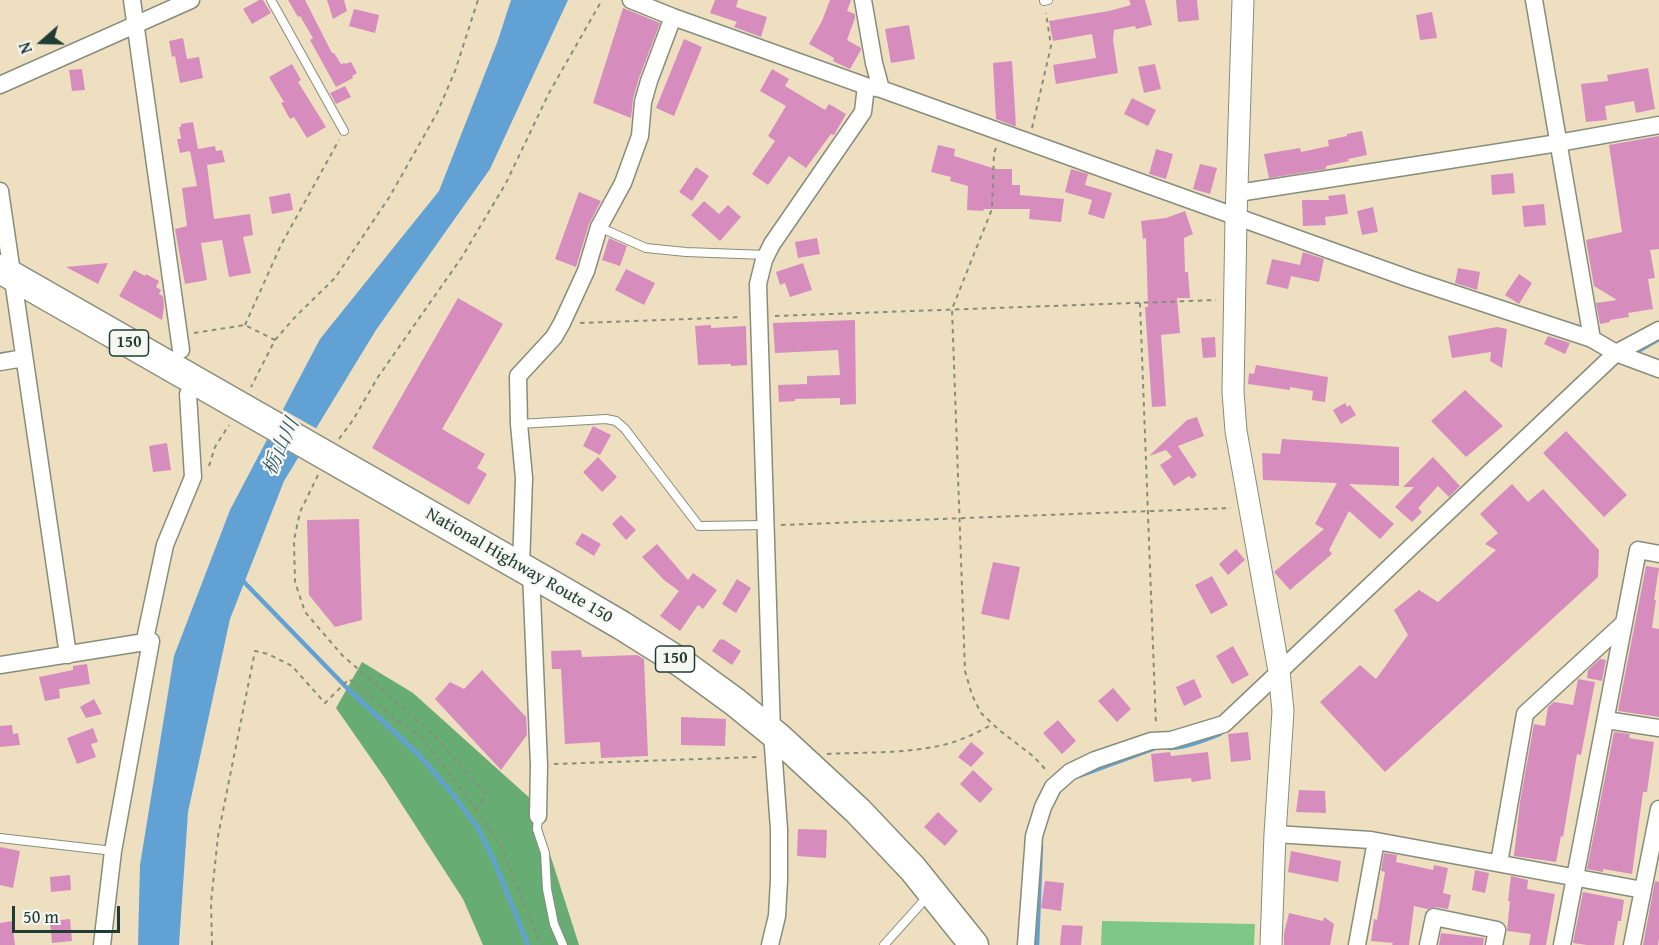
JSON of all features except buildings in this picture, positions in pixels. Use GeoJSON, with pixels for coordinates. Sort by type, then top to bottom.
{"type":"FeatureCollection","features":[{"type":"Feature","properties":{"kind":"highway","name":"National Highway Route 150"},"geometry":{"type":"LineString","coordinates":[[6,273],[526,569],[683,664],[735,702],[773,745],[805,761],[858,811],[913,869],[974,945]]}},
{"type":"Feature","properties":{"kind":"street"},"geometry":{"type":"LineString","coordinates":[[132,0],[180,343]]}},
{"type":"Feature","properties":{"kind":"street"},"geometry":{"type":"LineString","coordinates":[[0,85],[190,0]]}},
{"type":"Feature","properties":{"kind":"street"},"geometry":{"type":"LineString","coordinates":[[631,0],[1236,218],[1592,339],[1616,353],[1659,369]]}},
{"type":"Feature","properties":{"kind":"street"},"geometry":{"type":"LineString","coordinates":[[770,945],[777,916],[779,830],[773,745],[758,284],[764,260],[772,244],[863,112],[874,88],[874,63],[864,0]]}},
{"type":"Feature","properties":{"kind":"street"},"geometry":{"type":"LineString","coordinates":[[1243,0],[1233,392],[1236,431],[1279,671],[1283,711],[1275,834],[1272,945]]}},
{"type":"Feature","properties":{"kind":"street"},"geometry":{"type":"LineString","coordinates":[[1534,0],[1592,339]]}},
{"type":"Feature","properties":{"kind":"street"},"geometry":{"type":"LineString","coordinates":[[538,816],[539,765],[526,569],[518,376],[554,337],[586,271],[599,227],[623,183],[640,136],[643,102],[673,17]]}},
{"type":"Feature","properties":{"kind":"street"},"geometry":{"type":"LineString","coordinates":[[1238,193],[1659,125]]}},
{"type":"Feature","properties":{"kind":"street"},"geometry":{"type":"LineString","coordinates":[[0,191],[6,273],[24,358],[68,655]]}},
{"type":"Feature","properties":{"kind":"street"},"geometry":{"type":"LineString","coordinates":[[1026,945],[1034,836],[1042,807],[1053,787],[1070,772],[1095,760],[1151,741],[1171,740],[1224,724],[1616,353],[1659,330]]}},
{"type":"Feature","properties":{"kind":"street"},"geometry":{"type":"LineString","coordinates":[[0,362],[24,358]]}},
{"type":"Feature","properties":{"kind":"street"},"geometry":{"type":"LineString","coordinates":[[144,644],[165,545],[193,477],[188,394]]}},
{"type":"Feature","properties":{"kind":"street"},"geometry":{"type":"LineString","coordinates":[[1562,945],[1638,550],[1659,554]]}},
{"type":"Feature","properties":{"kind":"street"},"geometry":{"type":"LineString","coordinates":[[1499,863],[1525,714],[1624,623]]}},
{"type":"Feature","properties":{"kind":"street"},"geometry":{"type":"LineString","coordinates":[[0,665],[144,644],[151,641],[113,851],[102,945]]}},
{"type":"Feature","properties":{"kind":"street"},"geometry":{"type":"LineString","coordinates":[[1606,720],[1659,728]]}},
{"type":"Feature","properties":{"kind":"street"},"geometry":{"type":"LineString","coordinates":[[1632,945],[1659,809]]}},
{"type":"Feature","properties":{"kind":"street"},"geometry":{"type":"LineString","coordinates":[[1275,834],[1376,841],[1643,890]]}},
{"type":"Feature","properties":{"kind":"street"},"geometry":{"type":"LineString","coordinates":[[1357,945],[1376,841]]}},
{"type":"Feature","properties":{"kind":"street"},"geometry":{"type":"LineString","coordinates":[[1428,945],[1434,917],[1497,930],[1494,945]]}},
{"type":"Feature","properties":{"kind":"lane"},"geometry":{"type":"LineString","coordinates":[[271,0],[344,132]]}},
{"type":"Feature","properties":{"kind":"lane"},"geometry":{"type":"LineString","coordinates":[[599,227],[646,248],[766,255]]}},
{"type":"Feature","properties":{"kind":"lane"},"geometry":{"type":"LineString","coordinates":[[519,424],[606,419],[616,421],[625,429],[699,526],[766,525]]}},
{"type":"Feature","properties":{"kind":"lane"},"geometry":{"type":"LineString","coordinates":[[538,816],[537,829],[545,853],[547,889],[554,924],[563,945]]}},
{"type":"Feature","properties":{"kind":"lane"},"geometry":{"type":"LineString","coordinates":[[0,838],[113,851]]}},
{"type":"Feature","properties":{"kind":"lane"},"geometry":{"type":"LineString","coordinates":[[884,945],[931,892]]}},
{"type":"Feature","properties":{"kind":"path"},"geometry":{"type":"LineString","coordinates":[[207,469],[215,447],[249,411],[275,340],[335,278],[390,196],[446,92],[478,0]]}},
{"type":"Feature","properties":{"kind":"path"},"geometry":{"type":"LineString","coordinates":[[477,811],[485,793],[435,736],[342,655],[305,612],[295,582],[294,540],[300,512],[322,453],[353,420],[378,376],[462,257],[506,183],[549,93],[602,0]]}},
{"type":"Feature","properties":{"kind":"path"},"geometry":{"type":"LineString","coordinates":[[1028,142],[1051,46],[1046,0]]}},
{"type":"Feature","properties":{"kind":"path"},"geometry":{"type":"LineString","coordinates":[[245,325],[281,245],[344,132]]}},
{"type":"Feature","properties":{"kind":"path"},"geometry":{"type":"LineString","coordinates":[[1003,133],[993,153],[992,209],[952,309],[965,671],[981,713],[1033,756],[1059,783]]}},
{"type":"Feature","properties":{"kind":"path"},"geometry":{"type":"LineString","coordinates":[[562,323],[1235,300]]}},
{"type":"Feature","properties":{"kind":"path"},"geometry":{"type":"LineString","coordinates":[[1140,303],[1156,741]]}},
{"type":"Feature","properties":{"kind":"path"},"geometry":{"type":"LineString","coordinates":[[180,343],[245,325],[275,340]]}},
{"type":"Feature","properties":{"kind":"path"},"geometry":{"type":"LineString","coordinates":[[766,525],[1249,507]]}},
{"type":"Feature","properties":{"kind":"path"},"geometry":{"type":"LineString","coordinates":[[212,945],[211,903],[218,836],[255,651],[268,654],[292,666],[325,703],[349,679],[394,718],[421,737],[501,846],[541,945]]}},
{"type":"Feature","properties":{"kind":"path"},"geometry":{"type":"LineString","coordinates":[[805,761],[824,754],[913,750],[947,744],[969,737],[993,724]]}},
{"type":"Feature","properties":{"kind":"path"},"geometry":{"type":"LineString","coordinates":[[539,765],[773,745]]}},
{"type":"Feature","properties":{"kind":"green space"},"geometry":{"type":"Polygon","coordinates":[[[362,662],[413,693],[533,801],[579,945],[483,945],[463,899],[336,708],[362,662]]]}},
{"type":"Feature","properties":{"kind":"green space"},"geometry":{"type":"Polygon","coordinates":[[[1102,921],[1255,924],[1254,945],[1101,945],[1102,921]]]}},
{"type":"Feature","properties":{"kind":"water","name":"栃山川"},"geometry":{"type":"Polygon","coordinates":[[[511,0],[568,0],[490,169],[376,330],[284,481],[230,619],[188,812],[179,945],[138,945],[140,865],[174,656],[230,510],[320,339],[439,191],[497,43],[511,0]]]}},
{"type":"Feature","properties":{"kind":"pier"},"geometry":{"type":"Polygon","coordinates":[[[280,408],[319,430],[301,459],[264,438],[280,408]]]}},
{"type":"Feature","properties":{"kind":"waterway"},"geometry":{"type":"LineString","coordinates":[[1633,354],[1659,339]]}},
{"type":"Feature","properties":{"kind":"waterway"},"geometry":{"type":"LineString","coordinates":[[241,579],[347,688],[419,755],[451,792],[478,828],[495,863],[528,945]]}},
{"type":"Feature","properties":{"kind":"waterway"},"geometry":{"type":"LineString","coordinates":[[1170,748],[1190,745],[1220,734]]}},
{"type":"Feature","properties":{"kind":"waterway"},"geometry":{"type":"LineString","coordinates":[[1079,776],[1153,749]]}},
{"type":"Feature","properties":{"kind":"waterway"},"geometry":{"type":"LineString","coordinates":[[1037,945],[1041,846]]}}]}
